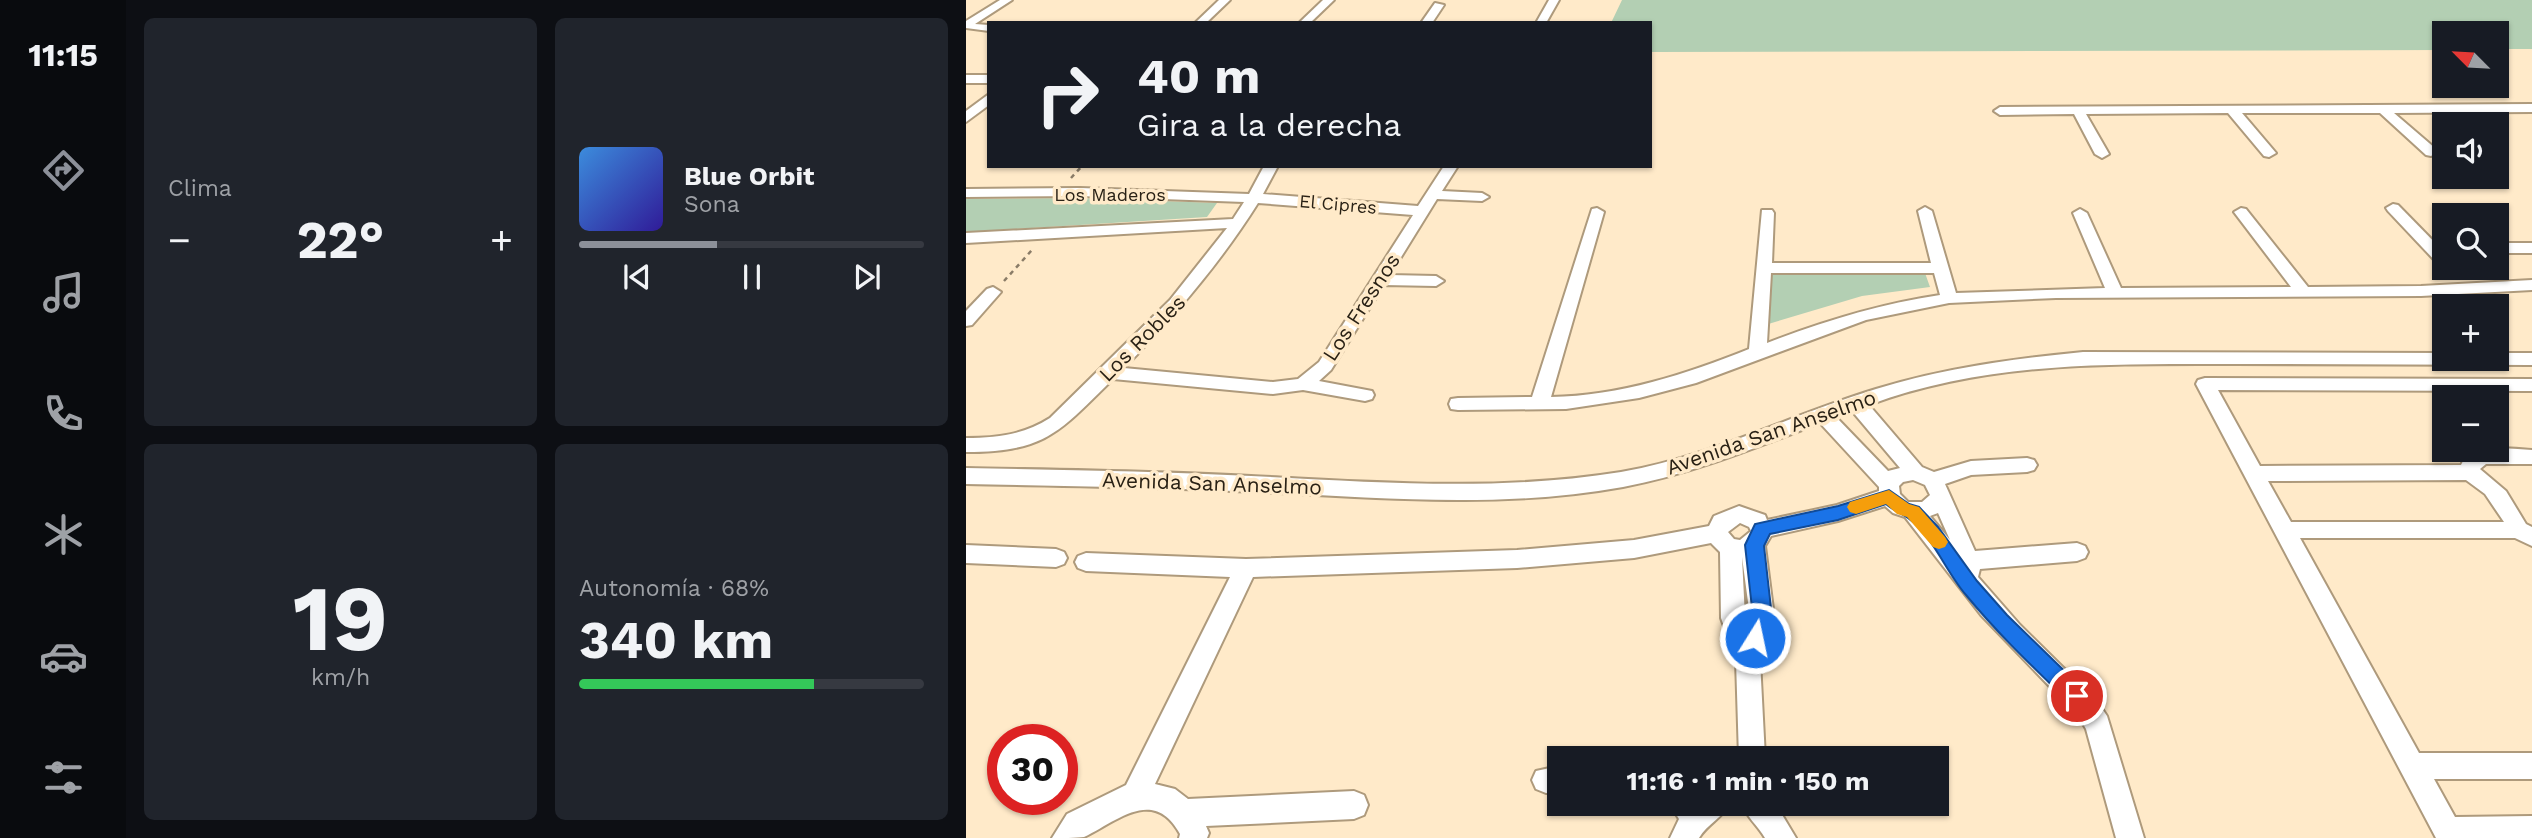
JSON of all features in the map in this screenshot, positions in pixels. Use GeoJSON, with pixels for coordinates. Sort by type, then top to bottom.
{"type":"FeatureCollection","features":[{"type":"Feature","properties":{"kind":"street"},"geometry":{"type":"LineString","coordinates":[[987,28],[972,27],[968,24],[1007,0]]}},
{"type":"Feature","properties":{"kind":"street"},"geometry":{"type":"LineString","coordinates":[[1202,21],[1225,0]]}},
{"type":"Feature","properties":{"kind":"street"},"geometry":{"type":"LineString","coordinates":[[1306,21],[1329,0]]}},
{"type":"Feature","properties":{"kind":"street"},"geometry":{"type":"LineString","coordinates":[[1542,21],[1554,0]]}},
{"type":"Feature","properties":{"kind":"street"},"geometry":{"type":"LineString","coordinates":[[1427,21],[1439,5]]}},
{"type":"Feature","properties":{"kind":"street"},"geometry":{"type":"LineString","coordinates":[[966,79],[987,79]]}},
{"type":"Feature","properties":{"kind":"street"},"geometry":{"type":"LineString","coordinates":[[966,118],[987,100]]}},
{"type":"Feature","properties":{"kind":"street"},"geometry":{"type":"LineString","coordinates":[[2000,111],[2532,108]]}},
{"type":"Feature","properties":{"kind":"street"},"geometry":{"type":"LineString","coordinates":[[2383,109],[2431,152]]}},
{"type":"Feature","properties":{"kind":"street"},"geometry":{"type":"LineString","coordinates":[[2232,110],[2269,153]]}},
{"type":"Feature","properties":{"kind":"street"},"geometry":{"type":"LineString","coordinates":[[2078,111],[2102,154]]}},
{"type":"Feature","properties":{"kind":"street","name":"Los Robles"},"geometry":{"type":"LineString","coordinates":[[966,445],[1003,445],[1041,434],[1057,423],[1175,307],[1220,253],[1270,168]]}},
{"type":"Feature","properties":{"kind":"street","name":"Los Fresnos"},"geometry":{"type":"LineString","coordinates":[[1303,384],[1325,366],[1450,168]]}},
{"type":"Feature","properties":{"kind":"street","name":"Los Maderos"},"geometry":{"type":"LineString","coordinates":[[966,193],[1140,193],[1254,198]]}},
{"type":"Feature","properties":{"kind":"street"},"geometry":{"type":"LineString","coordinates":[[1433,195],[1482,197]]}},
{"type":"Feature","properties":{"kind":"street","name":"El Cipres"},"geometry":{"type":"LineString","coordinates":[[1254,198],[1422,211]]}},
{"type":"Feature","properties":{"kind":"street"},"geometry":{"type":"LineString","coordinates":[[2393,208],[2432,243]]}},
{"type":"Feature","properties":{"kind":"street"},"geometry":{"type":"LineString","coordinates":[[1925,211],[1949,299]]}},
{"type":"Feature","properties":{"kind":"street"},"geometry":{"type":"LineString","coordinates":[[1539,404],[1597,212]]}},
{"type":"Feature","properties":{"kind":"street"},"geometry":{"type":"LineString","coordinates":[[2241,212],[2304,292]]}},
{"type":"Feature","properties":{"kind":"street"},"geometry":{"type":"LineString","coordinates":[[1758,353],[1767,213]]}},
{"type":"Feature","properties":{"kind":"street"},"geometry":{"type":"LineString","coordinates":[[2080,213],[2115,293]]}},
{"type":"Feature","properties":{"kind":"street","name":"Los Maderos"},"geometry":{"type":"LineString","coordinates":[[966,238],[1240,223]]}},
{"type":"Feature","properties":{"kind":"street"},"geometry":{"type":"LineString","coordinates":[[2509,248],[2532,248]]}},
{"type":"Feature","properties":{"kind":"street"},"geometry":{"type":"LineString","coordinates":[[1763,268],[1941,268]]}},
{"type":"Feature","properties":{"kind":"street"},"geometry":{"type":"LineString","coordinates":[[1379,280],[1436,281]]}},
{"type":"Feature","properties":{"kind":"street"},"geometry":{"type":"LineString","coordinates":[[2462,280],[2469,288]]}},
{"type":"Feature","properties":{"kind":"street"},"geometry":{"type":"LineString","coordinates":[[1458,404],[1539,404],[1600,399],[1639,392],[1690,379],[1819,329],[1888,308],[1949,299],[2032,293],[2421,291],[2532,285]]}},
{"type":"Feature","properties":{"kind":"street"},"geometry":{"type":"LineString","coordinates":[[966,321],[993,292]]}},
{"type":"Feature","properties":{"kind":"street","name":"Avenida San Anselmo"},"geometry":{"type":"LineString","coordinates":[[966,476],[1195,481],[1459,494],[1536,490],[1623,479],[1695,462],[1856,403],[1940,377],[1996,366],[2053,360],[2532,359]]}},
{"type":"Feature","properties":{"kind":"street"},"geometry":{"type":"LineString","coordinates":[[1108,373],[1273,388],[1303,384],[1365,395]]}},
{"type":"Feature","properties":{"kind":"street"},"geometry":{"type":"LineString","coordinates":[[2532,385],[2205,384],[2449,834],[2532,830]]}},
{"type":"Feature","properties":{"kind":"street"},"geometry":{"type":"LineString","coordinates":[[1856,403],[1930,482],[1968,561],[1970,587]]}},
{"type":"Feature","properties":{"kind":"street"},"geometry":{"type":"LineString","coordinates":[[1823,415],[1903,509],[1913,512],[1933,508],[1930,482]]}},
{"type":"Feature","properties":{"kind":"street"},"geometry":{"type":"LineString","coordinates":[[2469,472],[2472,463],[2482,457],[2531,457]]}},
{"type":"Feature","properties":{"kind":"street"},"geometry":{"type":"LineString","coordinates":[[1086,562],[1246,568],[1517,559],[1724,540],[1744,549],[1758,537],[1838,513],[1889,490],[1896,476],[1930,482],[1971,468],[2027,465]]}},
{"type":"Feature","properties":{"kind":"street"},"geometry":{"type":"LineString","coordinates":[[2254,474],[2469,472],[2488,484],[2525,534]]}},
{"type":"Feature","properties":{"kind":"street"},"geometry":{"type":"LineString","coordinates":[[1913,512],[1931,531],[1970,587],[2088,709],[2098,725],[2130,838]]}},
{"type":"Feature","properties":{"kind":"street"},"geometry":{"type":"LineString","coordinates":[[1748,660],[1762,617],[1758,537],[1752,517],[1739,514],[1722,522],[1733,618],[1748,660],[1752,746]]}},
{"type":"Feature","properties":{"kind":"street"},"geometry":{"type":"LineString","coordinates":[[2285,530],[2525,534]]}},
{"type":"Feature","properties":{"kind":"street"},"geometry":{"type":"LineString","coordinates":[[1968,561],[2077,552]]}},
{"type":"Feature","properties":{"kind":"street"},"geometry":{"type":"LineString","coordinates":[[966,554],[1056,558]]}},
{"type":"Feature","properties":{"kind":"street"},"geometry":{"type":"LineString","coordinates":[[1136,795],[1246,568]]}},
{"type":"Feature","properties":{"kind":"street"},"geometry":{"type":"LineString","coordinates":[[2412,766],[2532,766]]}},
{"type":"Feature","properties":{"kind":"street"},"geometry":{"type":"LineString","coordinates":[[1066,838],[1077,824],[1136,795],[1165,799],[1189,826],[1354,805]]}},
{"type":"Feature","properties":{"kind":"street"},"geometry":{"type":"LineString","coordinates":[[1767,816],[1782,838]]}},
{"type":"Feature","properties":{"kind":"path"},"geometry":{"type":"LineString","coordinates":[[993,292],[1046,234]]}},
{"type":"Feature","properties":{"kind":"green space"},"geometry":{"type":"Polygon","coordinates":[[[1622,0],[2532,0],[2532,49],[2510,49],[2510,21],[2432,21],[2432,50],[1652,52],[1652,21],[1612,21],[1622,0]]]}},
{"type":"Feature","properties":{"kind":"green space"},"geometry":{"type":"Polygon","coordinates":[[[1078,198],[1217,203],[1207,217],[966,232],[966,199],[1078,198]]]}},
{"type":"Feature","properties":{"kind":"green space"},"geometry":{"type":"Polygon","coordinates":[[[1925,273],[1930,287],[1862,296],[1765,325],[1771,274],[1925,273]]]}},
{"type":"Feature","properties":{"kind":"slow traffic"},"geometry":{"type":"LineString","coordinates":[[1856,507],[1889,496],[1903,509],[1913,512],[1939,542]]}},
{"type":"Feature","properties":{"kind":"route"},"geometry":{"type":"LineString","coordinates":[[1755,638],[1762,617],[1754,545],[1761,537],[1762,529],[1838,513],[1889,496],[1903,509],[1913,512],[1931,531],[1970,587],[2000,621],[2077,696]]}}]}
